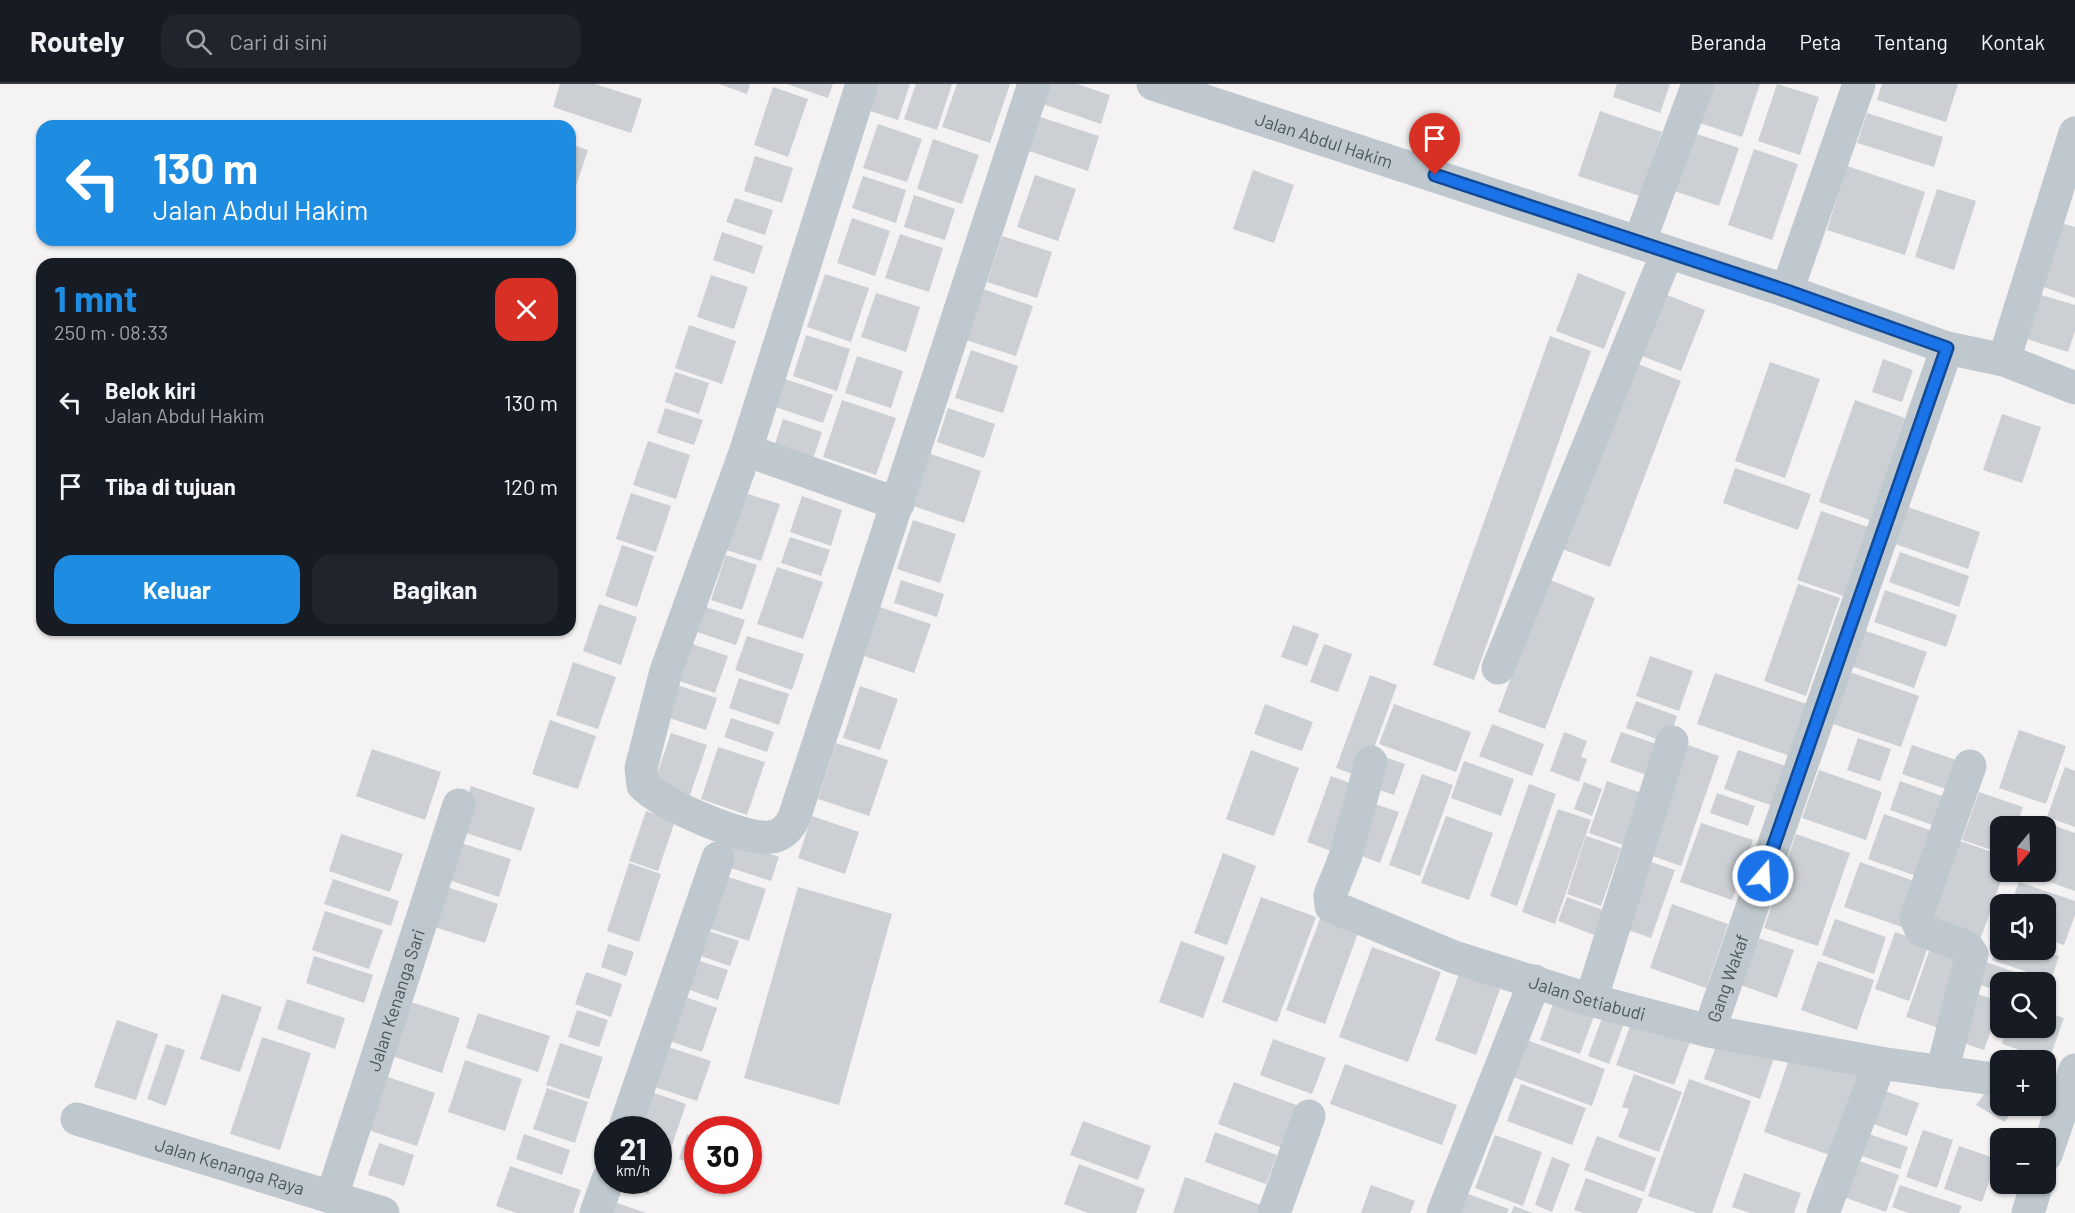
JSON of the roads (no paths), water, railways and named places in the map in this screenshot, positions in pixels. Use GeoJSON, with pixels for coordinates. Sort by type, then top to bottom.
{"type":"FeatureCollection","features":[{"type":"Feature","properties":{"kind":"street"},"geometry":{"type":"LineString","coordinates":[[862,84],[746,450],[666,671],[641,768],[643,785],[671,806],[757,836],[770,837],[789,829],[898,504],[1034,84]]}},
{"type":"Feature","properties":{"kind":"street","name":"Jalan Abdul Hakim"},"geometry":{"type":"LineString","coordinates":[[1153,84],[1787,291],[1947,348],[2004,360],[2075,388]]}},
{"type":"Feature","properties":{"kind":"street"},"geometry":{"type":"LineString","coordinates":[[1498,668],[1653,248],[1698,84]]}},
{"type":"Feature","properties":{"kind":"street"},"geometry":{"type":"LineString","coordinates":[[1787,291],[1859,84]]}},
{"type":"Feature","properties":{"kind":"street"},"geometry":{"type":"LineString","coordinates":[[2004,360],[2075,133]]}},
{"type":"Feature","properties":{"kind":"street","name":"Gang Wakaf"},"geometry":{"type":"LineString","coordinates":[[1709,1030],[1947,348]]}},
{"type":"Feature","properties":{"kind":"street"},"geometry":{"type":"LineString","coordinates":[[746,450],[898,504]]}},
{"type":"Feature","properties":{"kind":"street"},"geometry":{"type":"LineString","coordinates":[[1591,1000],[1672,742]]}},
{"type":"Feature","properties":{"kind":"street","name":"Jalan Setiabudi"},"geometry":{"type":"LineString","coordinates":[[1371,762],[1346,855],[1330,895],[1331,906],[1454,957],[1591,1000],[1709,1030],[1880,1063],[1990,1079]]}},
{"type":"Feature","properties":{"kind":"street"},"geometry":{"type":"LineString","coordinates":[[1942,1072],[1972,954],[1967,947],[1921,930],[1916,918],[1970,766]]}},
{"type":"Feature","properties":{"kind":"street","name":"Jalan Kenanga Sari"},"geometry":{"type":"LineString","coordinates":[[332,1196],[459,806]]}},
{"type":"Feature","properties":{"kind":"street"},"geometry":{"type":"LineString","coordinates":[[629,1116],[718,858]]}},
{"type":"Feature","properties":{"kind":"street"},"geometry":{"type":"LineString","coordinates":[[1443,1213],[1535,981]]}},
{"type":"Feature","properties":{"kind":"street"},"geometry":{"type":"LineString","coordinates":[[1823,1213],[1880,1063]]}},
{"type":"Feature","properties":{"kind":"street"},"geometry":{"type":"LineString","coordinates":[[2054,1128],[2066,1088]]}},
{"type":"Feature","properties":{"kind":"street"},"geometry":{"type":"LineString","coordinates":[[1274,1213],[1309,1116]]}},
{"type":"Feature","properties":{"kind":"street","name":"Jalan Kenanga Raya"},"geometry":{"type":"LineString","coordinates":[[77,1119],[383,1213]]}},
{"type":"Feature","properties":{"kind":"street"},"geometry":{"type":"LineString","coordinates":[[596,1213],[603,1194]]}},
{"type":"Feature","properties":{"kind":"street"},"geometry":{"type":"LineString","coordinates":[[2028,1213],[2034,1194]]}}]}
